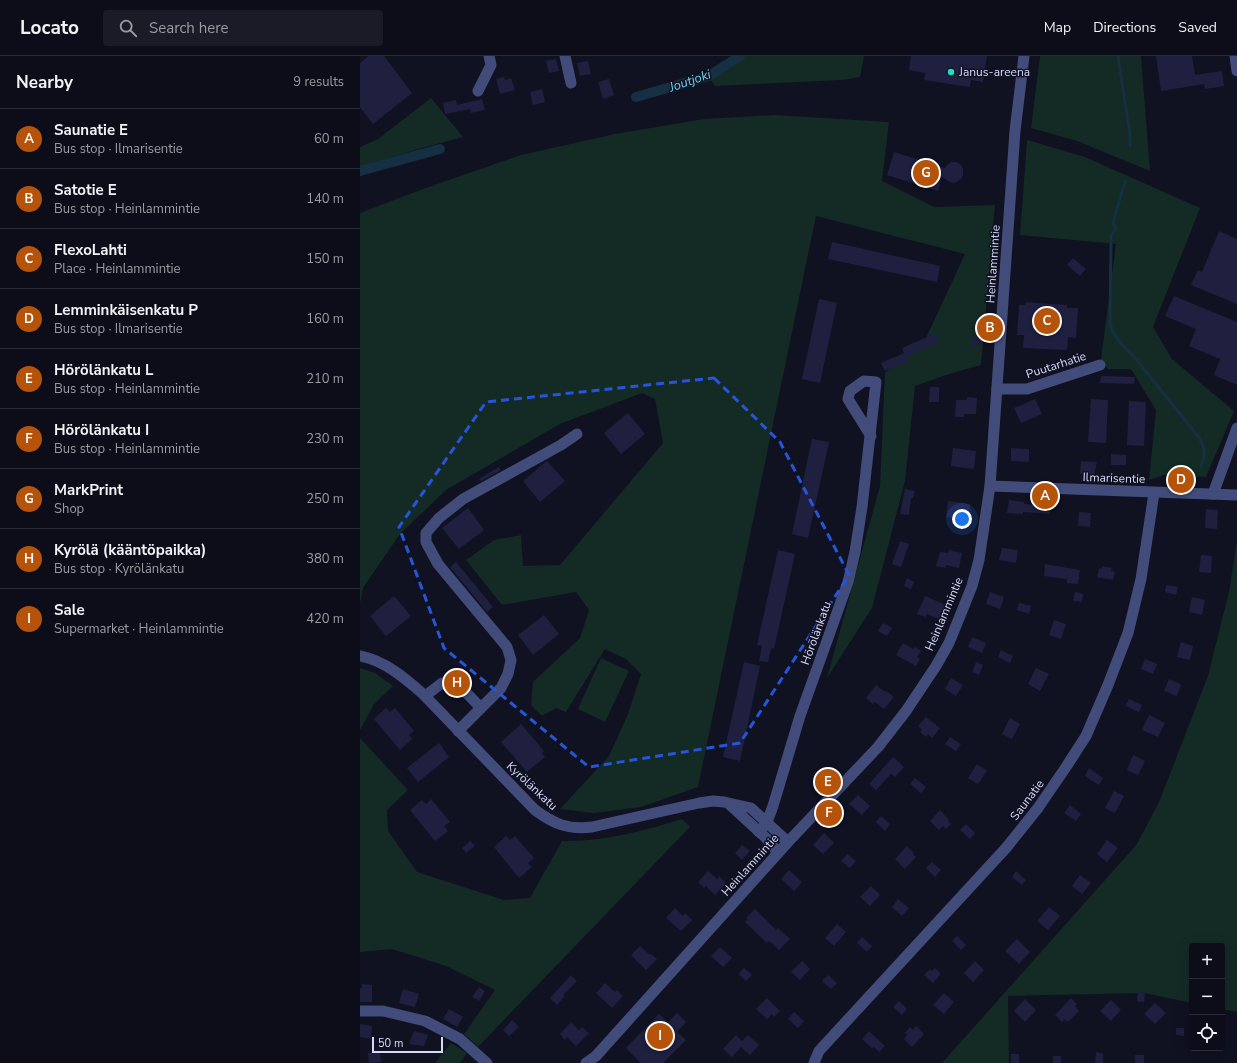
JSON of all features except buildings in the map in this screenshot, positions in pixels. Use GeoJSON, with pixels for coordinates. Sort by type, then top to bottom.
{"type":"FeatureCollection","features":[{"type":"Feature","properties":{"kind":"street"},"geometry":{"type":"LineString","coordinates":[[478,90],[491,65],[489,56]]}},
{"type":"Feature","properties":{"kind":"street"},"geometry":{"type":"LineString","coordinates":[[565,56],[571,83]]}},
{"type":"Feature","properties":{"kind":"street","name":"Heinlammintie"},"geometry":{"type":"LineString","coordinates":[[586,1063],[594,1059],[788,842],[878,747],[906,711],[949,643],[972,586],[983,537],[990,486],[1016,131],[1024,56]]}},
{"type":"Feature","properties":{"kind":"street"},"geometry":{"type":"LineString","coordinates":[[1235,56],[1237,71]]}},
{"type":"Feature","properties":{"kind":"street","name":"Puutarhatie"},"geometry":{"type":"LineString","coordinates":[[998,389],[1027,390],[1100,365]]}},
{"type":"Feature","properties":{"kind":"street"},"geometry":{"type":"LineString","coordinates":[[1213,494],[1237,428]]}},
{"type":"Feature","properties":{"kind":"street"},"geometry":{"type":"LineString","coordinates":[[458,731],[501,688],[508,674],[511,660],[507,647],[438,564],[426,542],[426,533],[439,518],[463,500],[561,445],[577,434]]}},
{"type":"Feature","properties":{"kind":"street","name":"Hörölänkatu"},"geometry":{"type":"LineString","coordinates":[[759,832],[767,822],[800,716],[848,582],[855,552],[871,436]]}},
{"type":"Feature","properties":{"kind":"street","name":"Ilmarisentie"},"geometry":{"type":"LineString","coordinates":[[990,486],[1237,495]]}},
{"type":"Feature","properties":{"kind":"street","name":"Saunatie"},"geometry":{"type":"LineString","coordinates":[[814,1063],[819,1052],[1006,848],[1038,808],[1086,736],[1128,633],[1141,579],[1154,492]]}},
{"type":"Feature","properties":{"kind":"street","name":"Kyrölänkatu"},"geometry":{"type":"LineString","coordinates":[[360,656],[391,668],[406,678],[535,810],[550,821],[561,825],[582,828],[592,827],[699,803],[727,803],[752,808],[788,842]]}},
{"type":"Feature","properties":{"kind":"street"},"geometry":{"type":"LineString","coordinates":[[425,696],[442,683],[457,683],[481,708]]}},
{"type":"Feature","properties":{"kind":"street"},"geometry":{"type":"LineString","coordinates":[[727,803],[740,813],[778,853]]}},
{"type":"Feature","properties":{"kind":"street"},"geometry":{"type":"LineString","coordinates":[[360,1011],[383,1011],[425,1021],[460,1038],[487,1063]]}},
{"type":"Feature","properties":{"kind":"highlighted area"},"geometry":{"type":"Polygon","coordinates":[[[714,378],[780,442],[849,575],[740,743],[589,767],[444,648],[399,527],[486,402],[714,378]]]}},
{"type":"Feature","properties":{"kind":"green space"},"geometry":{"type":"Polygon","coordinates":[[[745,56],[864,56],[860,77],[842,80],[715,86],[711,80],[745,56]]]}},
{"type":"Feature","properties":{"kind":"green space"},"geometry":{"type":"Polygon","coordinates":[[[1040,56],[1141,56],[1150,171],[1077,141],[1031,128],[1040,56]]]}},
{"type":"Feature","properties":{"kind":"green space"},"geometry":{"type":"Polygon","coordinates":[[[431,98],[463,137],[360,167],[360,147],[378,139],[431,98]]]}},
{"type":"Feature","properties":{"kind":"green space"},"geometry":{"type":"Polygon","coordinates":[[[775,115],[889,122],[882,181],[934,207],[995,205],[981,365],[915,386],[905,481],[872,608],[827,678],[880,486],[885,373],[926,338],[965,254],[816,216],[698,787],[641,807],[594,813],[560,809],[609,756],[628,714],[641,674],[626,659],[605,649],[566,712],[556,708],[542,716],[531,705],[533,682],[580,638],[589,610],[576,592],[502,605],[466,560],[494,540],[521,535],[523,566],[560,565],[663,443],[655,399],[642,393],[560,424],[446,490],[400,534],[363,588],[360,603],[360,213],[423,189],[521,155],[615,134],[704,119],[775,115]]]}},
{"type":"Feature","properties":{"kind":"green space"},"geometry":{"type":"Polygon","coordinates":[[[1027,140],[1085,157],[1200,208],[1153,327],[1172,359],[1234,411],[1206,477],[1164,475],[1149,480],[1156,410],[1131,369],[1108,369],[1101,359],[1116,244],[1020,235],[1027,140]]]}},
{"type":"Feature","properties":{"kind":"green space"},"geometry":{"type":"Polygon","coordinates":[[[1237,540],[1237,1012],[1225,1010],[1225,943],[1189,943],[1189,1002],[1144,993],[1008,996],[1009,1063],[942,1063],[1137,844],[1159,802],[1208,676],[1229,592],[1237,540]]]}},
{"type":"Feature","properties":{"kind":"green space"},"geometry":{"type":"Polygon","coordinates":[[[601,658],[629,671],[605,722],[578,709],[601,658]]]}},
{"type":"Feature","properties":{"kind":"green space"},"geometry":{"type":"Polygon","coordinates":[[[360,668],[375,673],[393,686],[374,704],[360,730],[360,668]]]}},
{"type":"Feature","properties":{"kind":"green space"},"geometry":{"type":"Polygon","coordinates":[[[360,738],[408,790],[387,810],[388,831],[417,872],[504,900],[530,898],[562,841],[608,838],[653,828],[682,819],[690,827],[478,1047],[464,1034],[495,990],[446,966],[392,949],[360,952],[360,738]]]}},
{"type":"Feature","properties":{"kind":"green space"},"geometry":{"type":"Polygon","coordinates":[[[451,1043],[467,1053],[460,1063],[435,1063],[451,1043]]]}},
{"type":"Feature","properties":{"kind":"waterway","name":"Joutjoki"},"geometry":{"type":"LineString","coordinates":[[636,97],[709,76],[740,56]]}},
{"type":"Feature","properties":{"kind":"waterway"},"geometry":{"type":"LineString","coordinates":[[1118,56],[1130,135],[1130,146]]}},
{"type":"Feature","properties":{"kind":"waterway","name":"Joutjoki"},"geometry":{"type":"LineString","coordinates":[[360,171],[440,149]]}},
{"type":"Feature","properties":{"kind":"waterway"},"geometry":{"type":"LineString","coordinates":[[1125,181],[1113,223],[1116,229],[1111,236],[1110,324],[1117,339],[1136,359],[1200,439],[1204,453],[1201,467]]}},
{"type":"Feature","properties":{"kind":"place","name":"Janus-areena"},"geometry":{"type":"Point","coordinates":[951,72]}},
{"type":"Feature","properties":{"kind":"place","name":"MarkPrint"},"geometry":{"type":"Point","coordinates":[926,173]}},
{"type":"Feature","properties":{"kind":"place","name":"FlexoLahti"},"geometry":{"type":"Point","coordinates":[1047,321]}},
{"type":"Feature","properties":{"kind":"place","name":"Satotie E"},"geometry":{"type":"Point","coordinates":[990,328]}},
{"type":"Feature","properties":{"kind":"place","name":"Lemminkäisenkatu P"},"geometry":{"type":"Point","coordinates":[1181,480]}},
{"type":"Feature","properties":{"kind":"place","name":"Saunatie E"},"geometry":{"type":"Point","coordinates":[1045,496]}},
{"type":"Feature","properties":{"kind":"place","name":"Kyrölä (kääntöpaikka)"},"geometry":{"type":"Point","coordinates":[457,683]}},
{"type":"Feature","properties":{"kind":"place","name":"Hörölänkatu L"},"geometry":{"type":"Point","coordinates":[828,782]}},
{"type":"Feature","properties":{"kind":"place","name":"Hörölänkatu I"},"geometry":{"type":"Point","coordinates":[829,813]}},
{"type":"Feature","properties":{"kind":"place","name":"Sale"},"geometry":{"type":"Point","coordinates":[660,1036]}}]}
